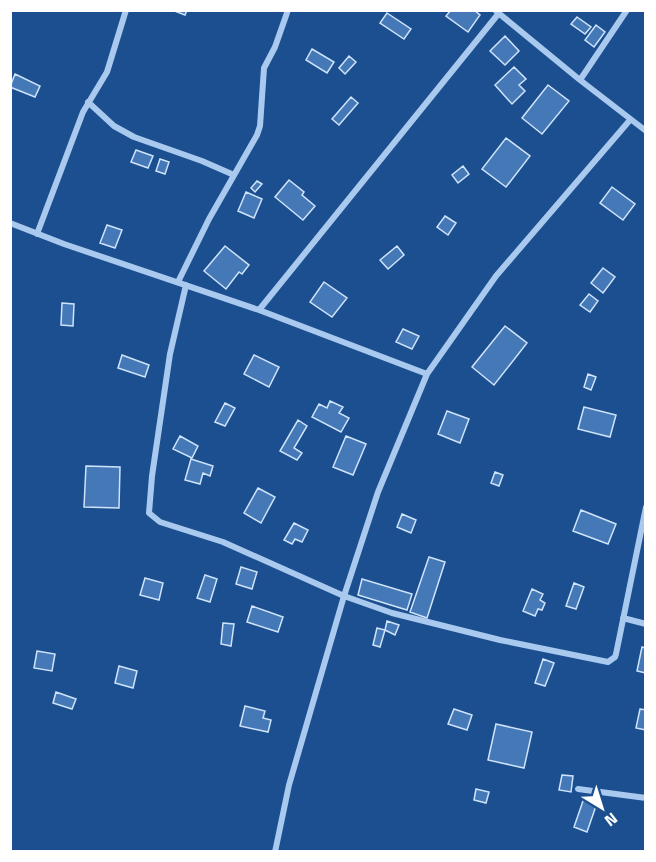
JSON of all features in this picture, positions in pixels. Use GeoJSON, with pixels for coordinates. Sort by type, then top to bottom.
{"type":"FeatureCollection","features":[{"type":"Feature","properties":{"kind":"street"},"geometry":{"type":"LineString","coordinates":[[38,234],[88,102],[106,72],[126,10]]}},
{"type":"Feature","properties":{"kind":"street"},"geometry":{"type":"LineString","coordinates":[[178,282],[209,219],[257,135],[260,126],[264,68],[275,47],[288,10]]}},
{"type":"Feature","properties":{"kind":"street"},"geometry":{"type":"LineString","coordinates":[[580,80],[627,10]]}},
{"type":"Feature","properties":{"kind":"street"},"geometry":{"type":"LineString","coordinates":[[259,310],[497,12],[645,131]]}},
{"type":"Feature","properties":{"kind":"street"},"geometry":{"type":"LineString","coordinates":[[88,102],[114,126],[134,137],[234,174]]}},
{"type":"Feature","properties":{"kind":"street"},"geometry":{"type":"LineString","coordinates":[[275,852],[289,785],[378,492],[427,374],[496,276],[630,120]]}},
{"type":"Feature","properties":{"kind":"street"},"geometry":{"type":"LineString","coordinates":[[10,223],[259,310],[427,374]]}},
{"type":"Feature","properties":{"kind":"street"},"geometry":{"type":"LineString","coordinates":[[186,285],[170,354],[152,476],[149,510],[150,516],[159,522],[223,542],[345,596],[392,613],[500,640],[608,662],[616,654],[645,507]]}},
{"type":"Feature","properties":{"kind":"street"},"geometry":{"type":"LineString","coordinates":[[623,618],[645,624]]}},
{"type":"Feature","properties":{"kind":"street"},"geometry":{"type":"LineString","coordinates":[[578,789],[645,798]]}},
{"type":"Feature","properties":{"kind":"building"},"geometry":{"type":"Polygon","coordinates":[[[172,10],[187,10],[185,15],[172,10]]]}},
{"type":"Feature","properties":{"kind":"building"},"geometry":{"type":"Polygon","coordinates":[[[451,10],[474,10],[480,15],[468,32],[446,16],[451,10]]]}},
{"type":"Feature","properties":{"kind":"building"},"geometry":{"type":"Polygon","coordinates":[[[387,13],[411,29],[404,39],[380,23],[387,13]]]}},
{"type":"Feature","properties":{"kind":"building"},"geometry":{"type":"Polygon","coordinates":[[[577,17],[591,27],[585,34],[571,24],[577,17]]]}},
{"type":"Feature","properties":{"kind":"building"},"geometry":{"type":"Polygon","coordinates":[[[596,25],[605,32],[594,47],[585,40],[596,25]]]}},
{"type":"Feature","properties":{"kind":"building"},"geometry":{"type":"Polygon","coordinates":[[[505,36],[519,51],[505,65],[490,51],[505,36]]]}},
{"type":"Feature","properties":{"kind":"building"},"geometry":{"type":"Polygon","coordinates":[[[312,49],[334,62],[327,73],[306,60],[312,49]]]}},
{"type":"Feature","properties":{"kind":"building"},"geometry":{"type":"Polygon","coordinates":[[[349,56],[356,62],[345,74],[339,68],[349,56]]]}},
{"type":"Feature","properties":{"kind":"building"},"geometry":{"type":"Polygon","coordinates":[[[514,67],[526,79],[519,85],[525,91],[512,104],[495,85],[514,67]]]}},
{"type":"Feature","properties":{"kind":"building"},"geometry":{"type":"Polygon","coordinates":[[[15,74],[40,86],[35,97],[10,87],[15,74]]]}},
{"type":"Feature","properties":{"kind":"building"},"geometry":{"type":"Polygon","coordinates":[[[548,85],[569,101],[542,134],[522,118],[548,85]]]}},
{"type":"Feature","properties":{"kind":"building"},"geometry":{"type":"Polygon","coordinates":[[[351,97],[358,103],[339,125],[332,119],[351,97]]]}},
{"type":"Feature","properties":{"kind":"building"},"geometry":{"type":"Polygon","coordinates":[[[506,138],[530,156],[506,187],[482,169],[506,138]]]}},
{"type":"Feature","properties":{"kind":"building"},"geometry":{"type":"Polygon","coordinates":[[[136,150],[153,156],[148,168],[131,162],[136,150]]]}},
{"type":"Feature","properties":{"kind":"building"},"geometry":{"type":"Polygon","coordinates":[[[160,159],[169,162],[165,174],[156,171],[160,159]]]}},
{"type":"Feature","properties":{"kind":"building"},"geometry":{"type":"Polygon","coordinates":[[[463,166],[469,174],[458,183],[452,175],[463,166]]]}},
{"type":"Feature","properties":{"kind":"building"},"geometry":{"type":"Polygon","coordinates":[[[289,180],[304,192],[302,195],[315,206],[303,220],[275,197],[289,180]]]}},
{"type":"Feature","properties":{"kind":"building"},"geometry":{"type":"Polygon","coordinates":[[[257,181],[262,184],[255,192],[251,188],[257,181]]]}},
{"type":"Feature","properties":{"kind":"building"},"geometry":{"type":"Polygon","coordinates":[[[612,187],[635,204],[623,220],[600,203],[612,187]]]}},
{"type":"Feature","properties":{"kind":"building"},"geometry":{"type":"Polygon","coordinates":[[[246,192],[262,199],[254,218],[238,211],[246,192]]]}},
{"type":"Feature","properties":{"kind":"building"},"geometry":{"type":"Polygon","coordinates":[[[445,216],[456,223],[448,235],[437,227],[445,216]]]}},
{"type":"Feature","properties":{"kind":"building"},"geometry":{"type":"Polygon","coordinates":[[[107,225],[122,230],[115,248],[100,243],[107,225]]]}},
{"type":"Feature","properties":{"kind":"building"},"geometry":{"type":"Polygon","coordinates":[[[225,246],[249,265],[242,274],[239,272],[226,289],[204,271],[225,246]]]}},
{"type":"Feature","properties":{"kind":"building"},"geometry":{"type":"Polygon","coordinates":[[[397,246],[404,255],[388,269],[380,260],[397,246]]]}},
{"type":"Feature","properties":{"kind":"building"},"geometry":{"type":"Polygon","coordinates":[[[603,268],[615,277],[603,293],[591,283],[603,268]]]}},
{"type":"Feature","properties":{"kind":"building"},"geometry":{"type":"Polygon","coordinates":[[[324,282],[347,298],[332,317],[310,302],[324,282]]]}},
{"type":"Feature","properties":{"kind":"building"},"geometry":{"type":"Polygon","coordinates":[[[589,294],[598,301],[590,312],[580,305],[589,294]]]}},
{"type":"Feature","properties":{"kind":"building"},"geometry":{"type":"Polygon","coordinates":[[[62,303],[74,304],[73,326],[61,325],[62,303]]]}},
{"type":"Feature","properties":{"kind":"building"},"geometry":{"type":"Polygon","coordinates":[[[505,326],[527,343],[494,385],[472,367],[505,326]]]}},
{"type":"Feature","properties":{"kind":"building"},"geometry":{"type":"Polygon","coordinates":[[[403,329],[419,336],[412,349],[396,342],[403,329]]]}},
{"type":"Feature","properties":{"kind":"building"},"geometry":{"type":"Polygon","coordinates":[[[122,355],[149,365],[145,377],[118,368],[122,355]]]}},
{"type":"Feature","properties":{"kind":"building"},"geometry":{"type":"Polygon","coordinates":[[[254,355],[279,367],[269,387],[244,374],[254,355]]]}},
{"type":"Feature","properties":{"kind":"building"},"geometry":{"type":"Polygon","coordinates":[[[588,374],[596,377],[591,390],[584,387],[588,374]]]}},
{"type":"Feature","properties":{"kind":"building"},"geometry":{"type":"Polygon","coordinates":[[[330,401],[343,407],[339,413],[349,418],[341,432],[312,417],[319,404],[327,408],[330,401]]]}},
{"type":"Feature","properties":{"kind":"building"},"geometry":{"type":"Polygon","coordinates":[[[225,403],[235,408],[225,426],[215,422],[225,403]]]}},
{"type":"Feature","properties":{"kind":"building"},"geometry":{"type":"Polygon","coordinates":[[[584,407],[616,415],[610,437],[578,429],[584,407]]]}},
{"type":"Feature","properties":{"kind":"building"},"geometry":{"type":"Polygon","coordinates":[[[447,411],[469,419],[460,443],[438,434],[447,411]]]}},
{"type":"Feature","properties":{"kind":"building"},"geometry":{"type":"Polygon","coordinates":[[[298,420],[307,426],[294,448],[302,453],[297,460],[280,451],[298,420]]]}},
{"type":"Feature","properties":{"kind":"building"},"geometry":{"type":"Polygon","coordinates":[[[180,436],[198,446],[192,458],[173,449],[180,436]]]}},
{"type":"Feature","properties":{"kind":"building"},"geometry":{"type":"Polygon","coordinates":[[[346,436],[366,444],[353,475],[333,467],[346,436]]]}},
{"type":"Feature","properties":{"kind":"building"},"geometry":{"type":"Polygon","coordinates":[[[191,459],[213,466],[210,476],[203,473],[200,484],[185,480],[191,459]]]}},
{"type":"Feature","properties":{"kind":"building"},"geometry":{"type":"Polygon","coordinates":[[[86,466],[120,467],[119,508],[84,507],[86,466]]]}},
{"type":"Feature","properties":{"kind":"building"},"geometry":{"type":"Polygon","coordinates":[[[495,472],[503,475],[499,486],[491,483],[495,472]]]}},
{"type":"Feature","properties":{"kind":"building"},"geometry":{"type":"Polygon","coordinates":[[[258,488],[275,497],[261,523],[244,513],[258,488]]]}},
{"type":"Feature","properties":{"kind":"building"},"geometry":{"type":"Polygon","coordinates":[[[581,510],[616,524],[608,544],[573,531],[581,510]]]}},
{"type":"Feature","properties":{"kind":"building"},"geometry":{"type":"Polygon","coordinates":[[[402,514],[416,520],[411,533],[397,527],[402,514]]]}},
{"type":"Feature","properties":{"kind":"building"},"geometry":{"type":"Polygon","coordinates":[[[294,523],[308,530],[302,542],[295,539],[292,544],[284,540],[294,523]]]}},
{"type":"Feature","properties":{"kind":"building"},"geometry":{"type":"Polygon","coordinates":[[[429,557],[445,562],[427,618],[410,612],[429,557]]]}},
{"type":"Feature","properties":{"kind":"building"},"geometry":{"type":"Polygon","coordinates":[[[241,567],[257,572],[252,589],[236,584],[241,567]]]}},
{"type":"Feature","properties":{"kind":"building"},"geometry":{"type":"Polygon","coordinates":[[[205,575],[217,579],[210,602],[197,598],[205,575]]]}},
{"type":"Feature","properties":{"kind":"building"},"geometry":{"type":"Polygon","coordinates":[[[145,578],[163,583],[159,600],[140,595],[145,578]]]}},
{"type":"Feature","properties":{"kind":"building"},"geometry":{"type":"Polygon","coordinates":[[[362,579],[412,594],[407,610],[358,595],[362,579]]]}},
{"type":"Feature","properties":{"kind":"building"},"geometry":{"type":"Polygon","coordinates":[[[574,583],[584,587],[576,609],[566,606],[574,583]]]}},
{"type":"Feature","properties":{"kind":"building"},"geometry":{"type":"Polygon","coordinates":[[[532,589],[543,594],[540,600],[545,603],[542,610],[538,609],[535,616],[523,611],[532,589]]]}},
{"type":"Feature","properties":{"kind":"building"},"geometry":{"type":"Polygon","coordinates":[[[252,606],[283,617],[278,632],[247,622],[252,606]]]}},
{"type":"Feature","properties":{"kind":"building"},"geometry":{"type":"Polygon","coordinates":[[[387,621],[399,625],[395,635],[385,630],[387,621]]]}},
{"type":"Feature","properties":{"kind":"building"},"geometry":{"type":"Polygon","coordinates":[[[223,623],[234,624],[231,646],[221,644],[223,623]]]}},
{"type":"Feature","properties":{"kind":"building"},"geometry":{"type":"Polygon","coordinates":[[[377,628],[385,630],[380,647],[373,645],[377,628]]]}},
{"type":"Feature","properties":{"kind":"building"},"geometry":{"type":"Polygon","coordinates":[[[642,647],[646,648],[646,673],[637,671],[642,647]]]}},
{"type":"Feature","properties":{"kind":"building"},"geometry":{"type":"Polygon","coordinates":[[[37,651],[55,654],[52,671],[34,668],[37,651]]]}},
{"type":"Feature","properties":{"kind":"building"},"geometry":{"type":"Polygon","coordinates":[[[543,659],[554,663],[545,686],[535,683],[543,659]]]}},
{"type":"Feature","properties":{"kind":"building"},"geometry":{"type":"Polygon","coordinates":[[[119,666],[137,671],[133,688],[115,683],[119,666]]]}},
{"type":"Feature","properties":{"kind":"building"},"geometry":{"type":"Polygon","coordinates":[[[56,692],[76,699],[72,709],[53,703],[56,692]]]}},
{"type":"Feature","properties":{"kind":"building"},"geometry":{"type":"Polygon","coordinates":[[[245,706],[265,711],[263,718],[271,720],[268,732],[240,726],[245,706]]]}},
{"type":"Feature","properties":{"kind":"building"},"geometry":{"type":"Polygon","coordinates":[[[454,709],[472,715],[467,730],[448,724],[454,709]]]}},
{"type":"Feature","properties":{"kind":"building"},"geometry":{"type":"Polygon","coordinates":[[[640,709],[646,710],[646,730],[636,728],[640,709]]]}},
{"type":"Feature","properties":{"kind":"building"},"geometry":{"type":"Polygon","coordinates":[[[496,724],[532,732],[524,768],[488,760],[496,724]]]}},
{"type":"Feature","properties":{"kind":"building"},"geometry":{"type":"Polygon","coordinates":[[[562,775],[573,776],[571,792],[559,790],[562,775]]]}},
{"type":"Feature","properties":{"kind":"building"},"geometry":{"type":"Polygon","coordinates":[[[476,789],[489,792],[486,803],[474,800],[476,789]]]}},
{"type":"Feature","properties":{"kind":"building"},"geometry":{"type":"Polygon","coordinates":[[[584,798],[597,803],[587,832],[574,827],[584,798]]]}}]}
